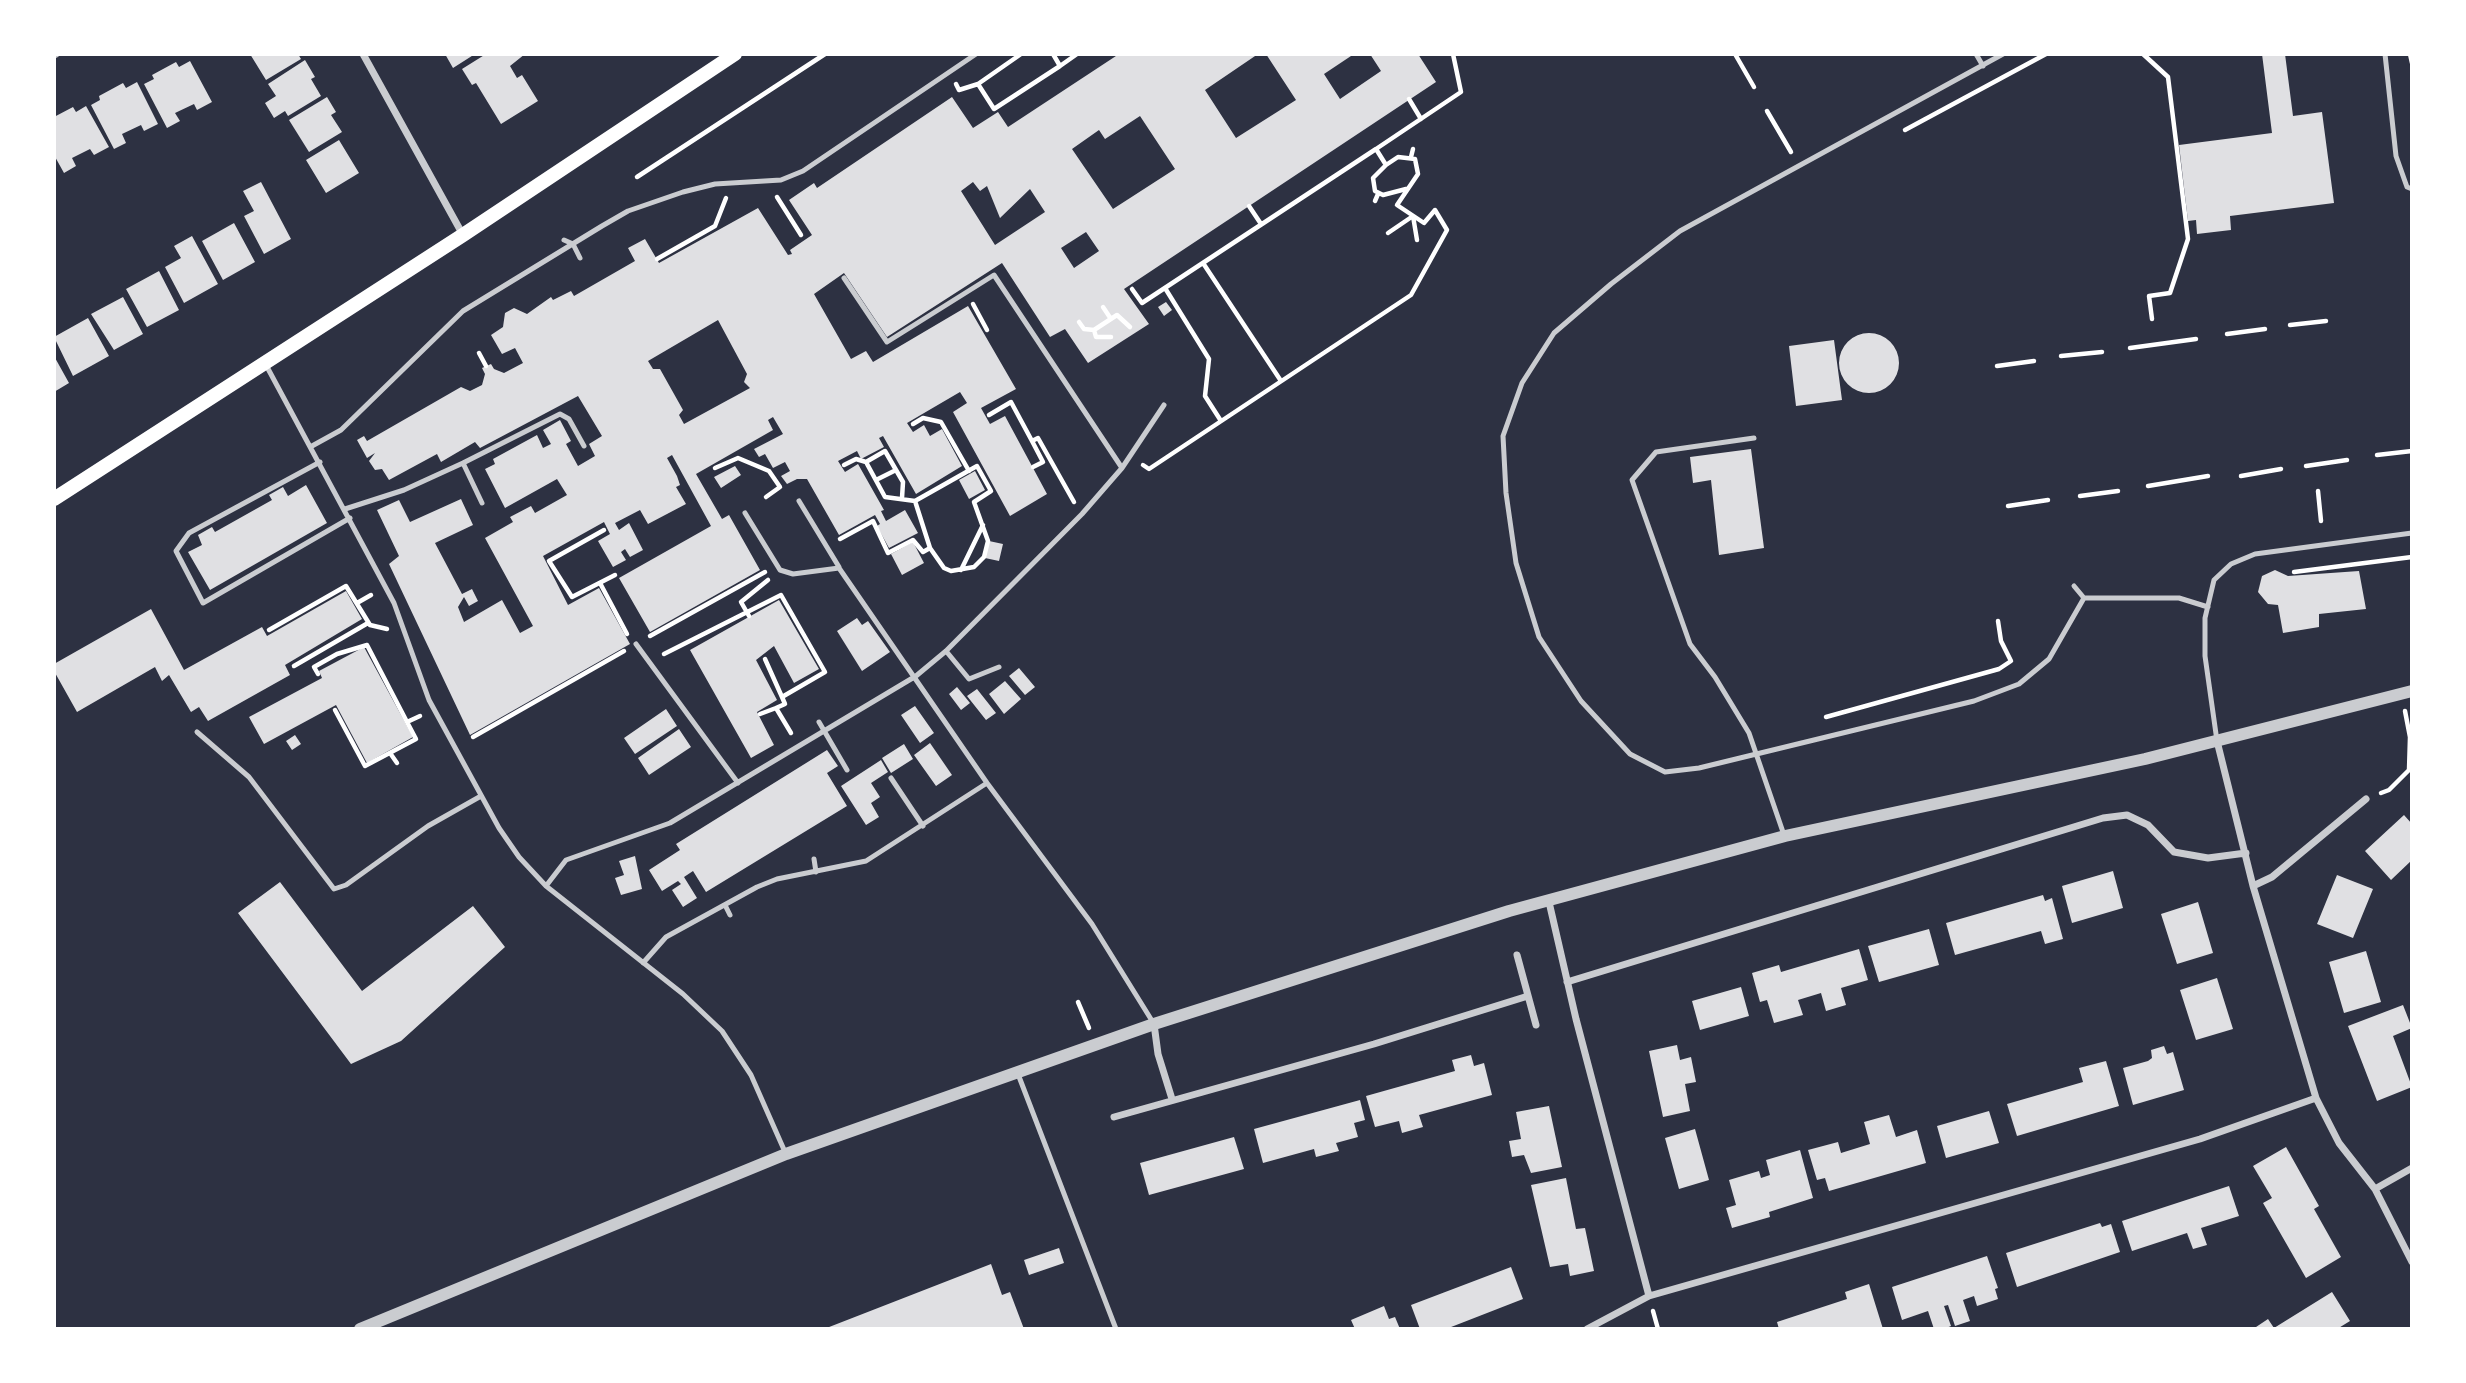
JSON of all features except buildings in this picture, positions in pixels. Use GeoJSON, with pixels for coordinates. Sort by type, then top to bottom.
{"type":"FeatureCollection","features":[{"type":"Feature","properties":{"kind":"main road"},"geometry":{"type":"LineString","coordinates":[[54,499],[463,235],[735,54]]}},
{"type":"Feature","properties":{"kind":"street"},"geometry":{"type":"LineString","coordinates":[[362,54],[463,235]]}},
{"type":"Feature","properties":{"kind":"street"},"geometry":{"type":"LineString","coordinates":[[360,1329],[786,1154],[1154,1024],[1509,911],[1785,836],[2217,741],[2406,692]]}},
{"type":"Feature","properties":{"kind":"street"},"geometry":{"type":"LineString","coordinates":[[2217,741],[2253,886],[2316,1098],[2339,1143],[2375,1189],[2412,1262]]}},
{"type":"Feature","properties":{"kind":"street"},"geometry":{"type":"LineString","coordinates":[[2253,886],[2272,877],[2366,799]]}},
{"type":"Feature","properties":{"kind":"street"},"geometry":{"type":"LineString","coordinates":[[1566,982],[2103,818],[2127,815],[2148,825],[2174,852],[2208,858],[2246,853]]}},
{"type":"Feature","properties":{"kind":"street"},"geometry":{"type":"LineString","coordinates":[[1549,902],[1566,982],[1649,1296]]}},
{"type":"Feature","properties":{"kind":"street"},"geometry":{"type":"LineString","coordinates":[[1517,955],[1536,1025]]}},
{"type":"Feature","properties":{"kind":"street"},"geometry":{"type":"LineString","coordinates":[[1115,1117],[1374,1044],[1528,996]]}},
{"type":"Feature","properties":{"kind":"street"},"geometry":{"type":"LineString","coordinates":[[1154,1024],[1158,1054],[1172,1099]]}},
{"type":"Feature","properties":{"kind":"street"},"geometry":{"type":"LineString","coordinates":[[1587,1329],[1649,1296],[2200,1139],[2316,1098]]}},
{"type":"Feature","properties":{"kind":"street"},"geometry":{"type":"LineString","coordinates":[[2375,1189],[2412,1168]]}},
{"type":"Feature","properties":{"kind":"lane"},"geometry":{"type":"LineString","coordinates":[[312,446],[341,430],[463,312],[628,211],[715,184],[781,180],[803,171],[976,54]]}},
{"type":"Feature","properties":{"kind":"lane"},"geometry":{"type":"LineString","coordinates":[[1976,54],[1983,66]]}},
{"type":"Feature","properties":{"kind":"lane"},"geometry":{"type":"LineString","coordinates":[[2003,54],[1680,231],[1611,284],[1555,333],[1522,383],[1503,436],[1506,493],[1516,563],[1539,637],[1581,701],[1630,754],[1665,772],[1699,768],[1975,701],[2019,684],[2049,659],[2084,598]]}},
{"type":"Feature","properties":{"kind":"lane"},"geometry":{"type":"LineString","coordinates":[[2385,54],[2396,156],[2407,187],[2412,189]]}},
{"type":"Feature","properties":{"kind":"lane"},"geometry":{"type":"LineString","coordinates":[[893,110],[898,117]]}},
{"type":"Feature","properties":{"kind":"lane"},"geometry":{"type":"LineString","coordinates":[[564,240],[573,244],[580,258]]}},
{"type":"Feature","properties":{"kind":"lane"},"geometry":{"type":"LineString","coordinates":[[844,278],[887,342],[994,275],[1122,468]]}},
{"type":"Feature","properties":{"kind":"lane"},"geometry":{"type":"LineString","coordinates":[[265,362],[394,603],[429,700],[481,796],[519,857],[546,886],[683,994],[722,1031],[751,1075],[786,1154]]}},
{"type":"Feature","properties":{"kind":"lane"},"geometry":{"type":"LineString","coordinates":[[546,886],[566,860],[670,823],[916,676],[946,651],[1101,495],[1164,405]]}},
{"type":"Feature","properties":{"kind":"lane"},"geometry":{"type":"LineString","coordinates":[[345,509],[404,490],[560,414],[569,419],[584,446]]}},
{"type":"Feature","properties":{"kind":"lane"},"geometry":{"type":"LineString","coordinates":[[1755,438],[1656,452],[1632,480],[1690,644],[1716,677],[1749,733],[1785,836]]}},
{"type":"Feature","properties":{"kind":"lane"},"geometry":{"type":"LineString","coordinates":[[320,462],[189,533],[176,551],[203,603],[350,518]]}},
{"type":"Feature","properties":{"kind":"lane"},"geometry":{"type":"LineString","coordinates":[[463,463],[482,503]]}},
{"type":"Feature","properties":{"kind":"lane"},"geometry":{"type":"LineString","coordinates":[[238,497],[242,505]]}},
{"type":"Feature","properties":{"kind":"lane"},"geometry":{"type":"LineString","coordinates":[[799,501],[839,568],[916,676],[987,783],[1092,924],[1154,1024]]}},
{"type":"Feature","properties":{"kind":"lane"},"geometry":{"type":"LineString","coordinates":[[745,513],[780,570],[793,574],[825,567],[839,568]]}},
{"type":"Feature","properties":{"kind":"lane"},"geometry":{"type":"LineString","coordinates":[[2217,741],[2205,656],[2208,607],[2214,580],[2231,564],[2255,554],[2412,533]]}},
{"type":"Feature","properties":{"kind":"lane"},"geometry":{"type":"LineString","coordinates":[[2074,586],[2084,598]]}},
{"type":"Feature","properties":{"kind":"lane"},"geometry":{"type":"LineString","coordinates":[[2084,598],[2179,598],[2208,607]]}},
{"type":"Feature","properties":{"kind":"lane"},"geometry":{"type":"LineString","coordinates":[[636,644],[738,783]]}},
{"type":"Feature","properties":{"kind":"lane"},"geometry":{"type":"LineString","coordinates":[[946,651],[969,679],[999,667]]}},
{"type":"Feature","properties":{"kind":"lane"},"geometry":{"type":"LineString","coordinates":[[819,722],[847,770]]}},
{"type":"Feature","properties":{"kind":"lane"},"geometry":{"type":"LineString","coordinates":[[197,732],[249,777],[334,889],[346,885],[428,826],[481,796]]}},
{"type":"Feature","properties":{"kind":"lane"},"geometry":{"type":"LineString","coordinates":[[891,778],[923,827]]}},
{"type":"Feature","properties":{"kind":"lane"},"geometry":{"type":"LineString","coordinates":[[643,963],[666,937],[767,882],[866,861],[923,827],[987,783]]}},
{"type":"Feature","properties":{"kind":"lane"},"geometry":{"type":"LineString","coordinates":[[814,859],[816,872]]}},
{"type":"Feature","properties":{"kind":"lane"},"geometry":{"type":"LineString","coordinates":[[725,905],[730,915]]}},
{"type":"Feature","properties":{"kind":"lane"},"geometry":{"type":"LineString","coordinates":[[1017,1072],[1116,1329]]}},
{"type":"Feature","properties":{"kind":"path"},"geometry":{"type":"LineString","coordinates":[[637,177],[825,54]]}},
{"type":"Feature","properties":{"kind":"path"},"geometry":{"type":"LineString","coordinates":[[1021,54],[978,84],[994,109],[1077,54]]}},
{"type":"Feature","properties":{"kind":"path"},"geometry":{"type":"LineString","coordinates":[[1053,54],[1060,66]]}},
{"type":"Feature","properties":{"kind":"path"},"geometry":{"type":"LineString","coordinates":[[1132,289],[1142,303],[1461,92],[1452,54]]}},
{"type":"Feature","properties":{"kind":"path"},"geometry":{"type":"LineString","coordinates":[[1735,54],[1754,87]]}},
{"type":"Feature","properties":{"kind":"path"},"geometry":{"type":"LineString","coordinates":[[2143,54],[2168,77],[2188,239],[2170,293],[2149,296],[2152,319]]}},
{"type":"Feature","properties":{"kind":"path"},"geometry":{"type":"LineString","coordinates":[[2410,54],[2412,63]]}},
{"type":"Feature","properties":{"kind":"path"},"geometry":{"type":"LineString","coordinates":[[1409,99],[1421,119]]}},
{"type":"Feature","properties":{"kind":"path"},"geometry":{"type":"LineString","coordinates":[[1767,111],[1791,152]]}},
{"type":"Feature","properties":{"kind":"path"},"geometry":{"type":"LineString","coordinates":[[1376,149],[1386,164]]}},
{"type":"Feature","properties":{"kind":"path"},"geometry":{"type":"LineString","coordinates":[[1411,157],[1413,149]]}},
{"type":"Feature","properties":{"kind":"path"},"geometry":{"type":"LineString","coordinates":[[1122,468],[1145,465],[1149,469],[1411,295],[1447,230],[1435,211],[1424,223],[1396,205],[1419,169],[1415,159],[1398,157],[1386,164],[1371,184],[1378,194]]}},
{"type":"Feature","properties":{"kind":"path"},"geometry":{"type":"LineString","coordinates":[[1378,194],[1408,187]]}},
{"type":"Feature","properties":{"kind":"path"},"geometry":{"type":"LineString","coordinates":[[774,193],[801,235]]}},
{"type":"Feature","properties":{"kind":"path"},"geometry":{"type":"LineString","coordinates":[[657,259],[715,226],[728,194]]}},
{"type":"Feature","properties":{"kind":"path"},"geometry":{"type":"LineString","coordinates":[[1375,201],[1378,194]]}},
{"type":"Feature","properties":{"kind":"path"},"geometry":{"type":"LineString","coordinates":[[1249,206],[1261,224]]}},
{"type":"Feature","properties":{"kind":"path"},"geometry":{"type":"LineString","coordinates":[[1388,233],[1413,216]]}},
{"type":"Feature","properties":{"kind":"path"},"geometry":{"type":"LineString","coordinates":[[1413,216],[1417,240]]}},
{"type":"Feature","properties":{"kind":"path"},"geometry":{"type":"LineString","coordinates":[[1203,262],[1281,381]]}},
{"type":"Feature","properties":{"kind":"path"},"geometry":{"type":"LineString","coordinates":[[1165,288],[1209,359],[1205,396],[1221,421]]}},
{"type":"Feature","properties":{"kind":"path"},"geometry":{"type":"LineString","coordinates":[[979,297],[971,302],[987,330]]}},
{"type":"Feature","properties":{"kind":"path"},"geometry":{"type":"LineString","coordinates":[[1103,307],[1111,319]]}},
{"type":"Feature","properties":{"kind":"path"},"geometry":{"type":"LineString","coordinates":[[1079,322],[1084,329],[1094,330],[1111,319],[1122,316],[1129,327]]}},
{"type":"Feature","properties":{"kind":"path"},"geometry":{"type":"LineString","coordinates":[[2290,325],[2326,321]]}},
{"type":"Feature","properties":{"kind":"path"},"geometry":{"type":"LineString","coordinates":[[2227,334],[2265,329]]}},
{"type":"Feature","properties":{"kind":"path"},"geometry":{"type":"LineString","coordinates":[[1094,330],[1096,337],[1111,337]]}},
{"type":"Feature","properties":{"kind":"path"},"geometry":{"type":"LineString","coordinates":[[2130,348],[2196,339]]}},
{"type":"Feature","properties":{"kind":"path"},"geometry":{"type":"LineString","coordinates":[[2061,356],[2102,352]]}},
{"type":"Feature","properties":{"kind":"path"},"geometry":{"type":"LineString","coordinates":[[479,353],[486,366]]}},
{"type":"Feature","properties":{"kind":"path"},"geometry":{"type":"LineString","coordinates":[[1997,366],[2034,361]]}},
{"type":"Feature","properties":{"kind":"path"},"geometry":{"type":"LineString","coordinates":[[989,415],[1011,402],[1043,462],[1033,467]]}},
{"type":"Feature","properties":{"kind":"path"},"geometry":{"type":"LineString","coordinates":[[913,424],[923,418],[941,422],[969,471]]}},
{"type":"Feature","properties":{"kind":"path"},"geometry":{"type":"LineString","coordinates":[[1032,441],[1038,438],[1073,500]]}},
{"type":"Feature","properties":{"kind":"path"},"geometry":{"type":"LineString","coordinates":[[844,465],[856,459],[866,461],[886,451],[903,482],[902,498]]}},
{"type":"Feature","properties":{"kind":"path"},"geometry":{"type":"LineString","coordinates":[[2376,456],[2412,451]]}},
{"type":"Feature","properties":{"kind":"path"},"geometry":{"type":"LineString","coordinates":[[715,468],[738,458],[769,471],[780,487],[766,497]]}},
{"type":"Feature","properties":{"kind":"path"},"geometry":{"type":"LineString","coordinates":[[2306,466],[2347,460]]}},
{"type":"Feature","properties":{"kind":"path"},"geometry":{"type":"LineString","coordinates":[[866,461],[885,496],[915,501],[977,466],[991,491],[974,502],[988,541],[984,557],[974,567],[961,571],[944,568],[930,548],[915,501]]}},
{"type":"Feature","properties":{"kind":"path"},"geometry":{"type":"LineString","coordinates":[[2241,475],[2281,469]]}},
{"type":"Feature","properties":{"kind":"path"},"geometry":{"type":"LineString","coordinates":[[876,480],[896,470]]}},
{"type":"Feature","properties":{"kind":"path"},"geometry":{"type":"LineString","coordinates":[[2148,486],[2208,476]]}},
{"type":"Feature","properties":{"kind":"path"},"geometry":{"type":"LineString","coordinates":[[2080,496],[2118,491]]}},
{"type":"Feature","properties":{"kind":"path"},"geometry":{"type":"LineString","coordinates":[[2318,491],[2320,521]]}},
{"type":"Feature","properties":{"kind":"path"},"geometry":{"type":"LineString","coordinates":[[2008,506],[2048,500]]}},
{"type":"Feature","properties":{"kind":"path"},"geometry":{"type":"LineString","coordinates":[[832,528],[838,540],[873,521],[888,553],[913,540],[923,552],[930,548]]}},
{"type":"Feature","properties":{"kind":"path"},"geometry":{"type":"LineString","coordinates":[[961,571],[968,551],[984,524]]}},
{"type":"Feature","properties":{"kind":"path"},"geometry":{"type":"LineString","coordinates":[[604,530],[549,561],[572,597],[615,575]]}},
{"type":"Feature","properties":{"kind":"path"},"geometry":{"type":"LineString","coordinates":[[2294,572],[2412,557]]}},
{"type":"Feature","properties":{"kind":"path"},"geometry":{"type":"LineString","coordinates":[[473,737],[766,572]]}},
{"type":"Feature","properties":{"kind":"path"},"geometry":{"type":"LineString","coordinates":[[749,616],[741,602],[769,579]]}},
{"type":"Feature","properties":{"kind":"path"},"geometry":{"type":"LineString","coordinates":[[600,583],[632,643],[636,644]]}},
{"type":"Feature","properties":{"kind":"path"},"geometry":{"type":"LineString","coordinates":[[269,630],[346,586],[369,623],[391,630]]}},
{"type":"Feature","properties":{"kind":"path"},"geometry":{"type":"LineString","coordinates":[[660,656],[781,595],[825,672],[782,697]]}},
{"type":"Feature","properties":{"kind":"path"},"geometry":{"type":"LineString","coordinates":[[357,603],[365,598]]}},
{"type":"Feature","properties":{"kind":"path"},"geometry":{"type":"LineString","coordinates":[[1816,720],[1998,669],[2011,661],[2001,641],[1998,621]]}},
{"type":"Feature","properties":{"kind":"path"},"geometry":{"type":"LineString","coordinates":[[294,666],[369,623]]}},
{"type":"Feature","properties":{"kind":"path"},"geometry":{"type":"LineString","coordinates":[[331,644],[337,654]]}},
{"type":"Feature","properties":{"kind":"path"},"geometry":{"type":"LineString","coordinates":[[318,674],[314,667],[337,654],[366,645],[416,739],[365,766],[335,710]]}},
{"type":"Feature","properties":{"kind":"path"},"geometry":{"type":"LineString","coordinates":[[760,714],[785,704],[765,659]]}},
{"type":"Feature","properties":{"kind":"path"},"geometry":{"type":"LineString","coordinates":[[2366,799],[2389,790],[2409,770],[2410,737],[2406,692]]}},
{"type":"Feature","properties":{"kind":"path"},"geometry":{"type":"LineString","coordinates":[[776,708],[799,746]]}},
{"type":"Feature","properties":{"kind":"path"},"geometry":{"type":"LineString","coordinates":[[408,722],[421,716]]}},
{"type":"Feature","properties":{"kind":"path"},"geometry":{"type":"LineString","coordinates":[[390,753],[397,763]]}},
{"type":"Feature","properties":{"kind":"path"},"geometry":{"type":"LineString","coordinates":[[1078,1002],[1096,1045]]}}]}
